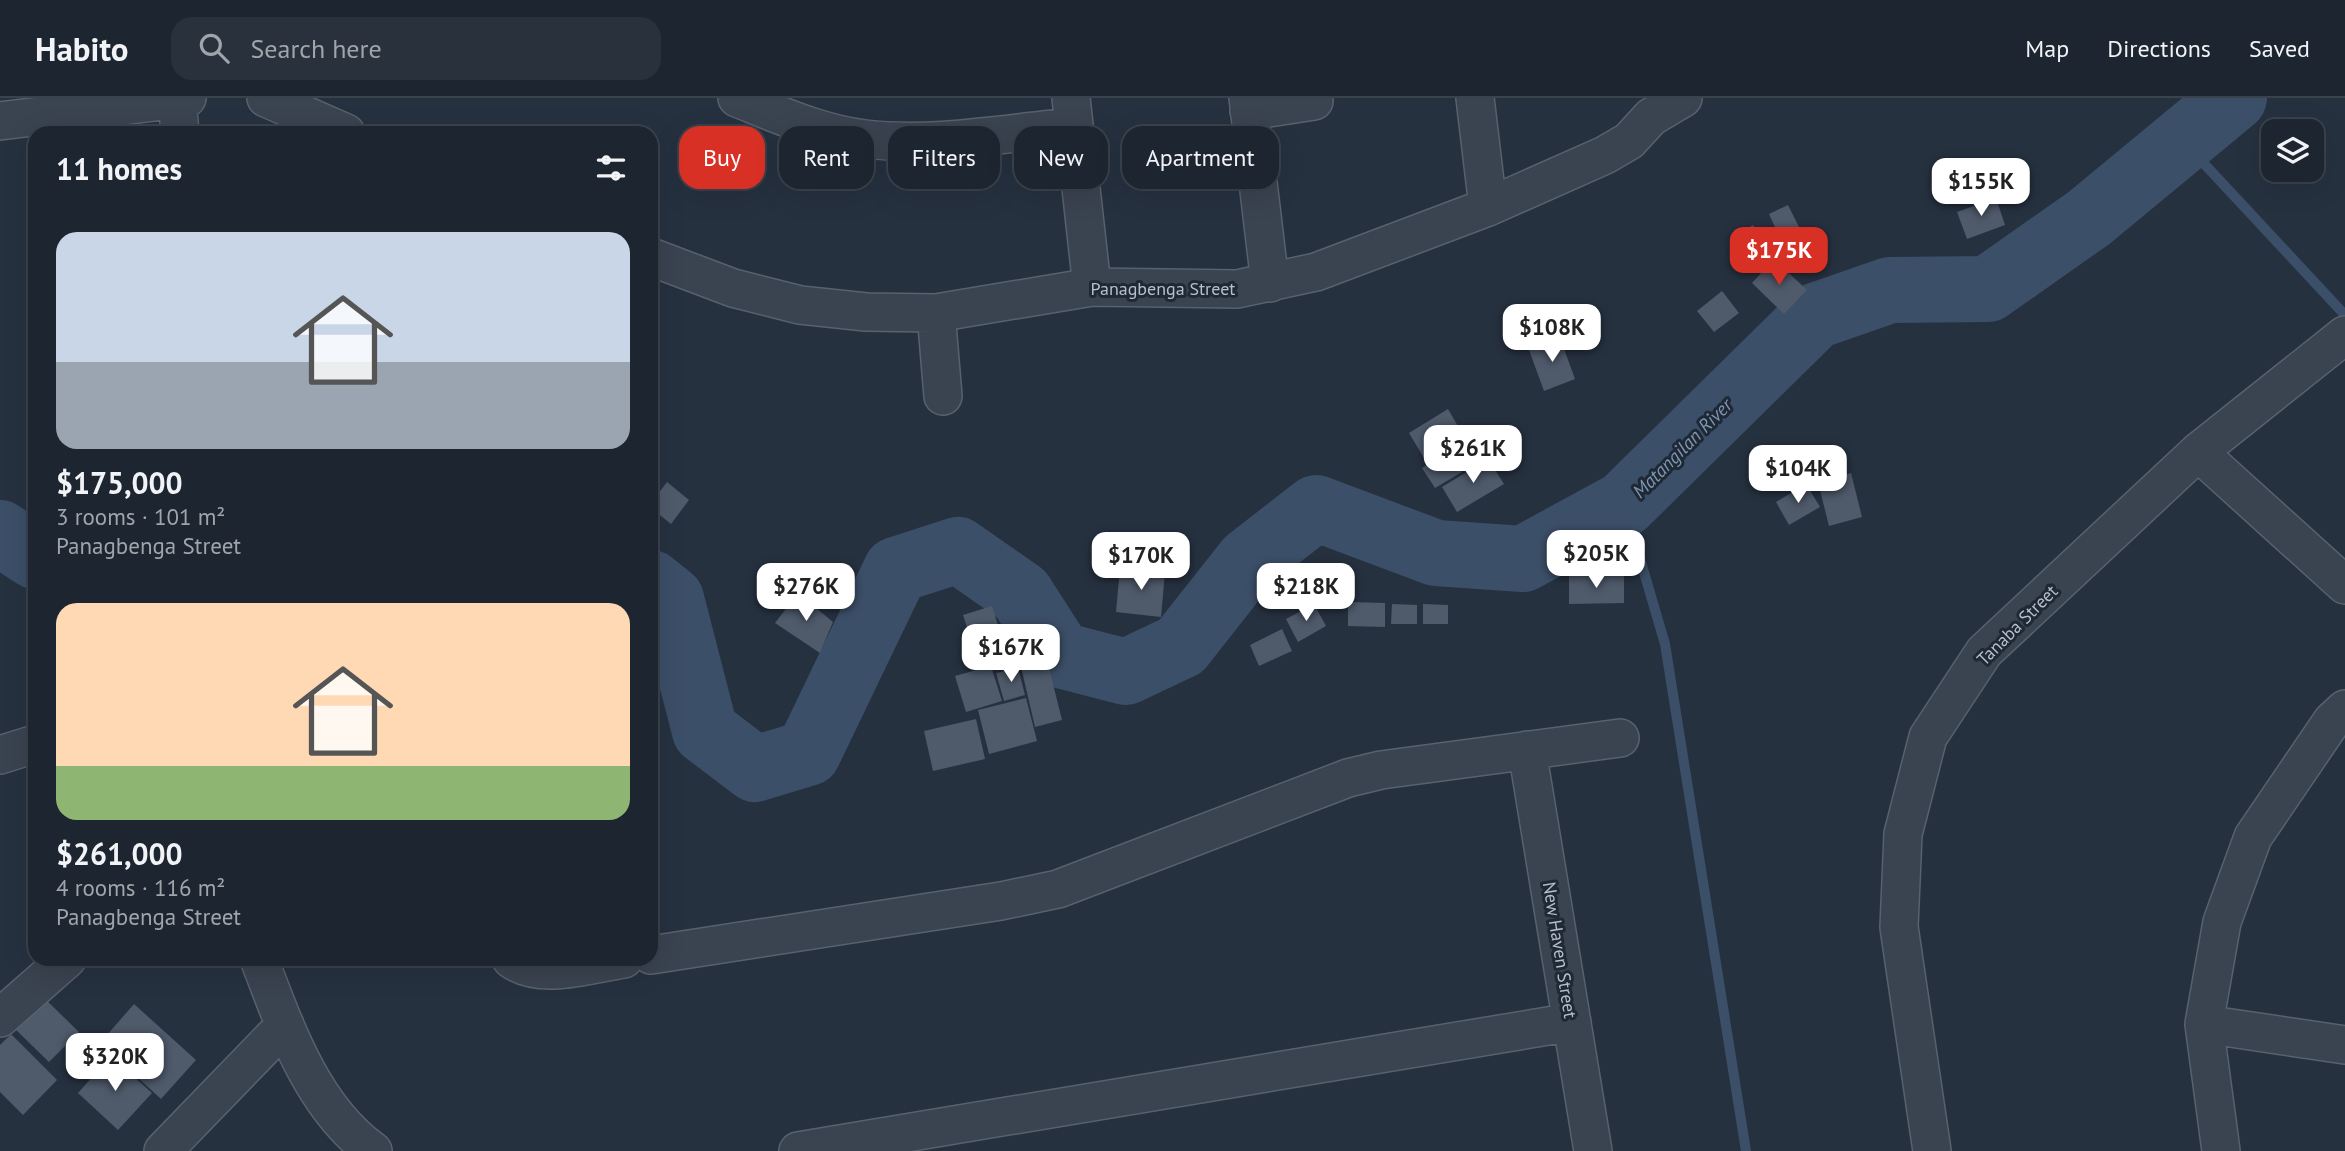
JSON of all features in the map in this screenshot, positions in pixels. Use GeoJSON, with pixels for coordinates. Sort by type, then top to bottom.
{"type":"FeatureCollection","features":[{"type":"Feature","properties":{"kind":"street"},"geometry":{"type":"LineString","coordinates":[[266,98],[323,108],[340,126]]}},
{"type":"Feature","properties":{"kind":"street"},"geometry":{"type":"LineString","coordinates":[[737,98],[794,121],[862,139],[917,142],[1072,112],[1092,287]]}},
{"type":"Feature","properties":{"kind":"street"},"geometry":{"type":"LineString","coordinates":[[1475,98],[1488,207]]}},
{"type":"Feature","properties":{"kind":"street","name":"Panagbenga Street"},"geometry":{"type":"LineString","coordinates":[[658,260],[733,288],[800,305],[866,312],[936,313],[1092,287],[1237,289],[1316,272],[1488,207],[1605,155],[1629,141],[1650,108],[1683,98]]}},
{"type":"Feature","properties":{"kind":"street"},"geometry":{"type":"LineString","coordinates":[[1270,283],[1248,105],[1314,101]]}},
{"type":"Feature","properties":{"kind":"street"},"geometry":{"type":"LineString","coordinates":[[0,121],[181,110]]}},
{"type":"Feature","properties":{"kind":"street"},"geometry":{"type":"LineString","coordinates":[[936,313],[943,396]]}},
{"type":"Feature","properties":{"kind":"street","name":"Tanaba Street"},"geometry":{"type":"LineString","coordinates":[[1932,1151],[1899,927],[1903,834],[1928,737],[1984,652],[2198,453],[2345,335]]}},
{"type":"Feature","properties":{"kind":"street"},"geometry":{"type":"LineString","coordinates":[[2198,453],[2345,585]]}},
{"type":"Feature","properties":{"kind":"street"},"geometry":{"type":"LineString","coordinates":[[2221,1151],[2204,1024],[2222,922],[2253,837],[2332,721],[2345,709]]}},
{"type":"Feature","properties":{"kind":"street"},"geometry":{"type":"LineString","coordinates":[[658,954],[1001,901],[1058,889],[1348,778],[1381,770],[1620,738]]}},
{"type":"Feature","properties":{"kind":"street"},"geometry":{"type":"LineString","coordinates":[[0,755],[28,746]]}},
{"type":"Feature","properties":{"kind":"street","name":"New Haven Street"},"geometry":{"type":"LineString","coordinates":[[1527,750],[1593,1151]]}},
{"type":"Feature","properties":{"kind":"street"},"geometry":{"type":"LineString","coordinates":[[0,1018],[59,966]]}},
{"type":"Feature","properties":{"kind":"street"},"geometry":{"type":"LineString","coordinates":[[262,966],[285,1025],[320,1092],[351,1135],[373,1151]]}},
{"type":"Feature","properties":{"kind":"street"},"geometry":{"type":"LineString","coordinates":[[530,966],[554,970],[579,966]]}},
{"type":"Feature","properties":{"kind":"street"},"geometry":{"type":"LineString","coordinates":[[798,1151],[1572,1022]]}},
{"type":"Feature","properties":{"kind":"street"},"geometry":{"type":"LineString","coordinates":[[2204,1024],[2345,1045]]}},
{"type":"Feature","properties":{"kind":"street"},"geometry":{"type":"LineString","coordinates":[[163,1151],[285,1025]]}},
{"type":"Feature","properties":{"kind":"building"},"geometry":{"type":"Polygon","coordinates":[[[1996,198],[2005,225],[1967,239],[1957,212],[1996,198]]]}},
{"type":"Feature","properties":{"kind":"building"},"geometry":{"type":"Polygon","coordinates":[[[1788,205],[1799,227],[1779,236],[1769,214],[1788,205]]]}},
{"type":"Feature","properties":{"kind":"building"},"geometry":{"type":"Polygon","coordinates":[[[1753,225],[1767,245],[1744,261],[1730,240],[1753,225]]]}},
{"type":"Feature","properties":{"kind":"building"},"geometry":{"type":"Polygon","coordinates":[[[1774,259],[1807,290],[1784,314],[1752,283],[1774,259]]]}},
{"type":"Feature","properties":{"kind":"building"},"geometry":{"type":"Polygon","coordinates":[[[1722,291],[1739,313],[1714,332],[1697,311],[1722,291]]]}},
{"type":"Feature","properties":{"kind":"building"},"geometry":{"type":"Polygon","coordinates":[[[1560,338],[1575,379],[1544,391],[1529,350],[1560,338]]]}},
{"type":"Feature","properties":{"kind":"building"},"geometry":{"type":"Polygon","coordinates":[[[1448,409],[1463,435],[1424,458],[1409,433],[1448,409]]]}},
{"type":"Feature","properties":{"kind":"building"},"geometry":{"type":"Polygon","coordinates":[[[1449,451],[1462,472],[1435,488],[1422,468],[1449,451]]]}},
{"type":"Feature","properties":{"kind":"building"},"geometry":{"type":"Polygon","coordinates":[[[1488,459],[1504,484],[1457,512],[1442,487],[1488,459]]]}},
{"type":"Feature","properties":{"kind":"building"},"geometry":{"type":"Polygon","coordinates":[[[1851,473],[1862,517],[1829,526],[1818,482],[1851,473]]]}},
{"type":"Feature","properties":{"kind":"building"},"geometry":{"type":"Polygon","coordinates":[[[667,482],[689,500],[671,524],[658,514],[658,494],[667,482]]]}},
{"type":"Feature","properties":{"kind":"building"},"geometry":{"type":"Polygon","coordinates":[[[1806,484],[1820,507],[1789,525],[1776,502],[1806,484]]]}},
{"type":"Feature","properties":{"kind":"building"},"geometry":{"type":"Polygon","coordinates":[[[1124,533],[1184,537],[1181,570],[1121,566],[1124,533]]]}},
{"type":"Feature","properties":{"kind":"building"},"geometry":{"type":"Polygon","coordinates":[[[1120,568],[1165,572],[1161,617],[1116,612],[1120,568]]]}},
{"type":"Feature","properties":{"kind":"building"},"geometry":{"type":"Polygon","coordinates":[[[1569,576],[1624,576],[1624,603],[1569,604],[1569,576]]]}},
{"type":"Feature","properties":{"kind":"building"},"geometry":{"type":"Polygon","coordinates":[[[798,593],[833,622],[820,653],[775,623],[798,593]]]}},
{"type":"Feature","properties":{"kind":"building"},"geometry":{"type":"Polygon","coordinates":[[[1348,602],[1385,603],[1385,627],[1348,626],[1348,602]]]}},
{"type":"Feature","properties":{"kind":"building"},"geometry":{"type":"Polygon","coordinates":[[[1314,604],[1326,626],[1298,642],[1286,619],[1314,604]]]}},
{"type":"Feature","properties":{"kind":"building"},"geometry":{"type":"Polygon","coordinates":[[[1392,604],[1417,605],[1417,624],[1391,624],[1392,604]]]}},
{"type":"Feature","properties":{"kind":"building"},"geometry":{"type":"Polygon","coordinates":[[[1423,604],[1448,605],[1448,624],[1423,624],[1423,604]]]}},
{"type":"Feature","properties":{"kind":"building"},"geometry":{"type":"Polygon","coordinates":[[[992,606],[1001,635],[992,639],[998,659],[971,668],[964,649],[973,646],[963,615],[992,606]]]}},
{"type":"Feature","properties":{"kind":"building"},"geometry":{"type":"Polygon","coordinates":[[[1282,629],[1292,651],[1259,666],[1250,645],[1282,629]]]}},
{"type":"Feature","properties":{"kind":"building"},"geometry":{"type":"Polygon","coordinates":[[[1047,660],[1062,720],[1035,727],[1021,667],[1047,660]]]}},
{"type":"Feature","properties":{"kind":"building"},"geometry":{"type":"Polygon","coordinates":[[[991,666],[1002,701],[966,712],[955,676],[991,666]]]}},
{"type":"Feature","properties":{"kind":"building"},"geometry":{"type":"Polygon","coordinates":[[[1018,668],[1025,695],[1004,701],[996,673],[1018,668]]]}},
{"type":"Feature","properties":{"kind":"building"},"geometry":{"type":"Polygon","coordinates":[[[1026,698],[1037,741],[989,754],[978,710],[1026,698]]]}},
{"type":"Feature","properties":{"kind":"building"},"geometry":{"type":"Polygon","coordinates":[[[976,719],[985,759],[933,771],[924,731],[976,719]]]}},
{"type":"Feature","properties":{"kind":"building"},"geometry":{"type":"Polygon","coordinates":[[[42,996],[79,1032],[49,1062],[13,1027],[42,996]]]}},
{"type":"Feature","properties":{"kind":"building"},"geometry":{"type":"Polygon","coordinates":[[[134,1004],[196,1060],[161,1099],[100,1043],[134,1004]]]}},
{"type":"Feature","properties":{"kind":"building"},"geometry":{"type":"Polygon","coordinates":[[[11,1034],[57,1080],[23,1115],[0,1092],[0,1045],[11,1034]]]}},
{"type":"Feature","properties":{"kind":"building"},"geometry":{"type":"Polygon","coordinates":[[[111,1056],[152,1093],[118,1130],[78,1093],[111,1056]]]}},
{"type":"Feature","properties":{"kind":"waterway","name":"Matangilan River"},"geometry":{"type":"LineString","coordinates":[[658,589],[671,599],[705,731],[755,769],[808,753],[896,570],[958,550],[1021,594],[1060,655],[1126,672],[1181,646],[1248,561],[1316,508],[1436,553],[1523,559],[1624,504],[1815,316],[1890,290],[1988,289],[2089,218],[2234,98]]}},
{"type":"Feature","properties":{"kind":"waterway"},"geometry":{"type":"LineString","coordinates":[[2182,140],[2345,315]]}},
{"type":"Feature","properties":{"kind":"waterway"},"geometry":{"type":"LineString","coordinates":[[1624,504],[1665,644],[1746,1151]]}},
{"type":"Feature","properties":{"kind":"waterway","name":"Matangilan River"},"geometry":{"type":"LineString","coordinates":[[0,533],[28,551]]}}]}
